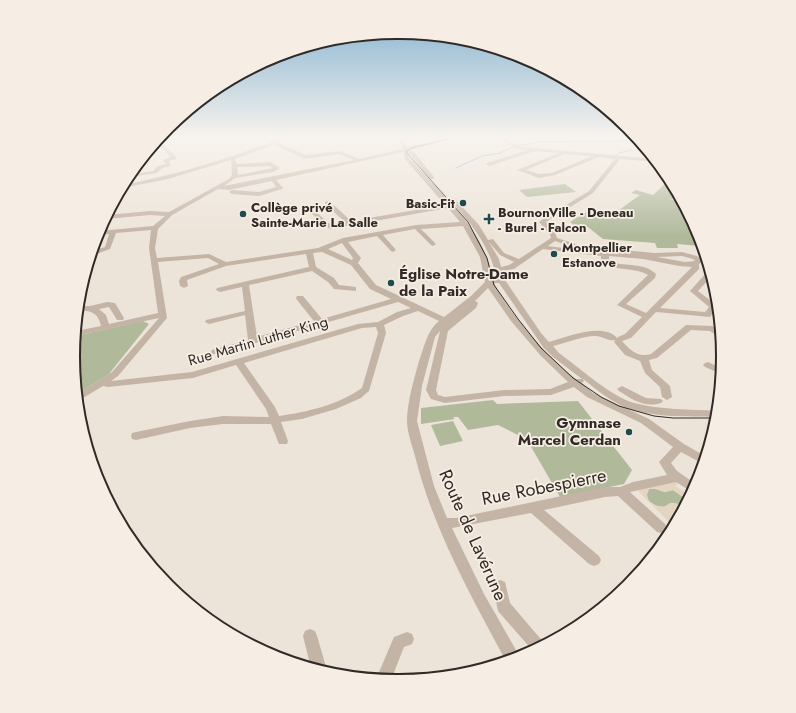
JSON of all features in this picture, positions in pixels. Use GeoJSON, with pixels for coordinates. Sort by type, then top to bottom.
{"type":"FeatureCollection","features":[{"type":"Feature","properties":{"kind":"street"},"geometry":{"type":"LineString","coordinates":[[138,175],[155,172],[158,169]]}},
{"type":"Feature","properties":{"kind":"street"},"geometry":{"type":"LineString","coordinates":[[131,185],[158,180],[194,169]]}},
{"type":"Feature","properties":{"kind":"street"},"geometry":{"type":"LineString","coordinates":[[234,177],[235,169]]}},
{"type":"Feature","properties":{"kind":"street"},"geometry":{"type":"LineString","coordinates":[[83,395],[119,371],[163,318],[152,242],[155,228],[170,214],[219,188],[234,177],[274,169]]}},
{"type":"Feature","properties":{"kind":"street"},"geometry":{"type":"LineString","coordinates":[[219,188],[229,188],[319,169]]}},
{"type":"Feature","properties":{"kind":"street"},"geometry":{"type":"LineString","coordinates":[[417,169],[465,224],[484,257],[489,282],[504,307],[529,338],[558,368],[598,400],[645,421],[680,447],[699,458]]}},
{"type":"Feature","properties":{"kind":"street"},"geometry":{"type":"LineString","coordinates":[[425,169],[477,226],[495,260],[501,280],[546,345],[556,355],[610,395],[622,401],[648,410],[710,414]]}},
{"type":"Feature","properties":{"kind":"street"},"geometry":{"type":"LineString","coordinates":[[524,169],[519,171],[539,176],[553,174],[565,169]]}},
{"type":"Feature","properties":{"kind":"street"},"geometry":{"type":"LineString","coordinates":[[554,239],[553,234],[542,222],[591,192],[609,169]]}},
{"type":"Feature","properties":{"kind":"street"},"geometry":{"type":"LineString","coordinates":[[232,192],[259,194],[280,188],[273,179]]}},
{"type":"Feature","properties":{"kind":"street"},"geometry":{"type":"LineString","coordinates":[[134,180],[137,184]]}},
{"type":"Feature","properties":{"kind":"street"},"geometry":{"type":"LineString","coordinates":[[327,203],[348,222]]}},
{"type":"Feature","properties":{"kind":"street"},"geometry":{"type":"LineString","coordinates":[[314,213],[330,227],[348,222],[450,206]]}},
{"type":"Feature","properties":{"kind":"street"},"geometry":{"type":"LineString","coordinates":[[113,216],[143,213],[170,214]]}},
{"type":"Feature","properties":{"kind":"street"},"geometry":{"type":"LineString","coordinates":[[184,286],[184,279],[225,264],[309,252],[322,249],[343,240],[416,227],[465,224]]}},
{"type":"Feature","properties":{"kind":"street"},"geometry":{"type":"LineString","coordinates":[[477,226],[483,228],[495,247],[502,254],[520,262]]}},
{"type":"Feature","properties":{"kind":"street"},"geometry":{"type":"LineString","coordinates":[[416,227],[433,244]]}},
{"type":"Feature","properties":{"kind":"street"},"geometry":{"type":"LineString","coordinates":[[106,232],[155,228]]}},
{"type":"Feature","properties":{"kind":"street"},"geometry":{"type":"LineString","coordinates":[[98,252],[108,248],[113,231]]}},
{"type":"Feature","properties":{"kind":"street"},"geometry":{"type":"LineString","coordinates":[[379,234],[393,250]]}},
{"type":"Feature","properties":{"kind":"street"},"geometry":{"type":"LineString","coordinates":[[487,270],[498,270],[511,267],[554,239]]}},
{"type":"Feature","properties":{"kind":"street"},"geometry":{"type":"LineString","coordinates":[[554,239],[574,247],[702,262]]}},
{"type":"Feature","properties":{"kind":"street"},"geometry":{"type":"LineString","coordinates":[[343,240],[357,258],[357,266]]}},
{"type":"Feature","properties":{"kind":"street"},"geometry":{"type":"LineString","coordinates":[[541,247],[606,252]]}},
{"type":"Feature","properties":{"kind":"street"},"geometry":{"type":"LineString","coordinates":[[322,249],[357,266],[374,287],[417,309],[443,320]]}},
{"type":"Feature","properties":{"kind":"street"},"geometry":{"type":"LineString","coordinates":[[309,252],[314,268],[321,275],[331,280],[337,287],[353,289]]}},
{"type":"Feature","properties":{"kind":"street"},"geometry":{"type":"LineString","coordinates":[[606,252],[605,260],[609,264],[642,267],[652,274],[652,276],[620,305],[648,316]]}},
{"type":"Feature","properties":{"kind":"street"},"geometry":{"type":"LineString","coordinates":[[154,260],[209,256],[225,264]]}},
{"type":"Feature","properties":{"kind":"street"},"geometry":{"type":"LineString","coordinates":[[666,259],[672,267],[687,276]]}},
{"type":"Feature","properties":{"kind":"street"},"geometry":{"type":"LineString","coordinates":[[697,262],[701,261]]}},
{"type":"Feature","properties":{"kind":"street"},"geometry":{"type":"LineString","coordinates":[[618,339],[628,336],[655,310],[696,267],[697,262]]}},
{"type":"Feature","properties":{"kind":"street"},"geometry":{"type":"LineString","coordinates":[[220,290],[314,268]]}},
{"type":"Feature","properties":{"kind":"street"},"geometry":{"type":"LineString","coordinates":[[706,278],[694,291],[711,305]]}},
{"type":"Feature","properties":{"kind":"street"},"geometry":{"type":"LineString","coordinates":[[489,282],[501,280]]}},
{"type":"Feature","properties":{"kind":"street","name":"Route de Lavérune"},"geometry":{"type":"LineString","coordinates":[[489,282],[472,302],[443,320],[431,337],[417,386],[412,421],[428,486],[443,523],[508,654]]}},
{"type":"Feature","properties":{"kind":"street"},"geometry":{"type":"LineString","coordinates":[[246,284],[252,341]]}},
{"type":"Feature","properties":{"kind":"street"},"geometry":{"type":"LineString","coordinates":[[300,298],[320,322]]}},
{"type":"Feature","properties":{"kind":"street"},"geometry":{"type":"LineString","coordinates":[[215,352],[398,299]]}},
{"type":"Feature","properties":{"kind":"street"},"geometry":{"type":"LineString","coordinates":[[472,302],[473,306],[444,331],[431,390],[434,397],[445,400],[504,393],[544,393],[557,390],[586,378]]}},
{"type":"Feature","properties":{"kind":"street"},"geometry":{"type":"LineString","coordinates":[[91,309],[100,305],[110,304],[120,318]]}},
{"type":"Feature","properties":{"kind":"street"},"geometry":{"type":"LineString","coordinates":[[84,308],[91,309],[102,314],[106,327]]}},
{"type":"Feature","properties":{"kind":"street","name":"Rue Martin Luther King"},"geometry":{"type":"LineString","coordinates":[[103,383],[108,384],[178,378],[239,363],[361,326],[380,324],[394,317],[417,309]]}},
{"type":"Feature","properties":{"kind":"street"},"geometry":{"type":"LineString","coordinates":[[655,310],[707,315],[712,309]]}},
{"type":"Feature","properties":{"kind":"street"},"geometry":{"type":"LineString","coordinates":[[209,322],[249,312]]}},
{"type":"Feature","properties":{"kind":"street"},"geometry":{"type":"LineString","coordinates":[[81,333],[163,314]]}},
{"type":"Feature","properties":{"kind":"street"},"geometry":{"type":"LineString","coordinates":[[136,436],[204,422],[225,420],[276,420],[344,404],[360,396],[366,389],[380,340],[382,329],[380,324]]}},
{"type":"Feature","properties":{"kind":"street"},"geometry":{"type":"LineString","coordinates":[[643,359],[654,356],[689,327],[712,329],[715,331]]}},
{"type":"Feature","properties":{"kind":"street"},"geometry":{"type":"LineString","coordinates":[[546,345],[594,333],[603,333],[618,339],[628,353],[643,359],[648,370],[665,386],[662,399],[647,402],[638,399],[622,389]]}},
{"type":"Feature","properties":{"kind":"street"},"geometry":{"type":"LineString","coordinates":[[239,363],[271,409],[283,441]]}},
{"type":"Feature","properties":{"kind":"street"},"geometry":{"type":"LineString","coordinates":[[708,365],[715,368]]}},
{"type":"Feature","properties":{"kind":"street"},"geometry":{"type":"LineString","coordinates":[[680,447],[665,462],[669,470],[688,484]]}},
{"type":"Feature","properties":{"kind":"street"},"geometry":{"type":"LineString","coordinates":[[621,491],[634,486],[678,477]]}},
{"type":"Feature","properties":{"kind":"street","name":"Rue Robespierre"},"geometry":{"type":"LineString","coordinates":[[443,523],[456,523],[605,492],[621,491],[661,528]]}},
{"type":"Feature","properties":{"kind":"street"},"geometry":{"type":"LineString","coordinates":[[532,508],[594,560]]}},
{"type":"Feature","properties":{"kind":"street"},"geometry":{"type":"LineString","coordinates":[[500,586],[503,606],[535,642]]}},
{"type":"Feature","properties":{"kind":"street"},"geometry":{"type":"LineString","coordinates":[[310,636],[317,663]]}},
{"type":"Feature","properties":{"kind":"street"},"geometry":{"type":"LineString","coordinates":[[386,673],[398,642],[407,639]]}},
{"type":"Feature","properties":{"kind":"green space"},"geometry":{"type":"Polygon","coordinates":[[[565,184],[576,192],[527,197],[519,190],[565,184]]]}},
{"type":"Feature","properties":{"kind":"green space"},"geometry":{"type":"Polygon","coordinates":[[[665,184],[674,199],[667,198],[674,200],[683,216],[695,246],[677,244],[678,248],[657,248],[655,243],[603,239],[588,227],[579,229],[570,222],[591,209],[610,211],[611,212],[609,213],[621,218],[628,217],[619,210],[640,195],[631,193],[636,190],[653,195],[665,184]]]}},
{"type":"Feature","properties":{"kind":"green space"},"geometry":{"type":"Polygon","coordinates":[[[143,321],[149,324],[109,374],[82,391],[80,356],[81,335],[143,321]]]}},
{"type":"Feature","properties":{"kind":"green space"},"geometry":{"type":"Polygon","coordinates":[[[493,400],[497,404],[578,401],[632,470],[624,484],[560,497],[526,438],[498,425],[468,430],[458,417],[453,417],[455,419],[421,424],[421,408],[493,400]]]}},
{"type":"Feature","properties":{"kind":"green space"},"geometry":{"type":"Polygon","coordinates":[[[453,421],[463,441],[440,446],[431,425],[453,421]]]}},
{"type":"Feature","properties":{"kind":"green space"},"geometry":{"type":"Polygon","coordinates":[[[649,489],[656,489],[665,492],[673,490],[683,497],[679,504],[671,503],[662,507],[653,504],[647,499],[647,492],[649,489]]]}},
{"type":"Feature","properties":{"kind":"shaded area"},"geometry":{"type":"Polygon","coordinates":[[[675,481],[678,484],[675,486],[685,492],[683,497],[673,490],[665,492],[656,489],[649,489],[647,495],[649,501],[656,506],[664,507],[670,503],[679,504],[669,522],[637,490],[675,481]]]}},
{"type":"Feature","properties":{"kind":"tram line"},"geometry":{"type":"LineString","coordinates":[[421,169],[468,222],[487,258],[494,285],[518,319],[541,348],[573,378],[601,397],[619,406],[654,416],[673,418],[709,418]]}},
{"type":"Feature","properties":{"kind":"place","name":"Basic-Fit"},"geometry":{"type":"Point","coordinates":[463,203]}},
{"type":"Feature","properties":{"kind":"place","name":"Collège privé Sainte-Marie La Salle"},"geometry":{"type":"Point","coordinates":[243,214]}},
{"type":"Feature","properties":{"kind":"place","name":"BournonVille - Deneau - Burel - Falcon"},"geometry":{"type":"Point","coordinates":[489,219]}},
{"type":"Feature","properties":{"kind":"place","name":"Montpellier Estanove"},"geometry":{"type":"Point","coordinates":[554,254]}},
{"type":"Feature","properties":{"kind":"place","name":"Église Notre-Dame de la Paix"},"geometry":{"type":"Point","coordinates":[391,283]}},
{"type":"Feature","properties":{"kind":"place","name":"Gymnase Marcel Cerdan"},"geometry":{"type":"Point","coordinates":[629,432]}}]}
